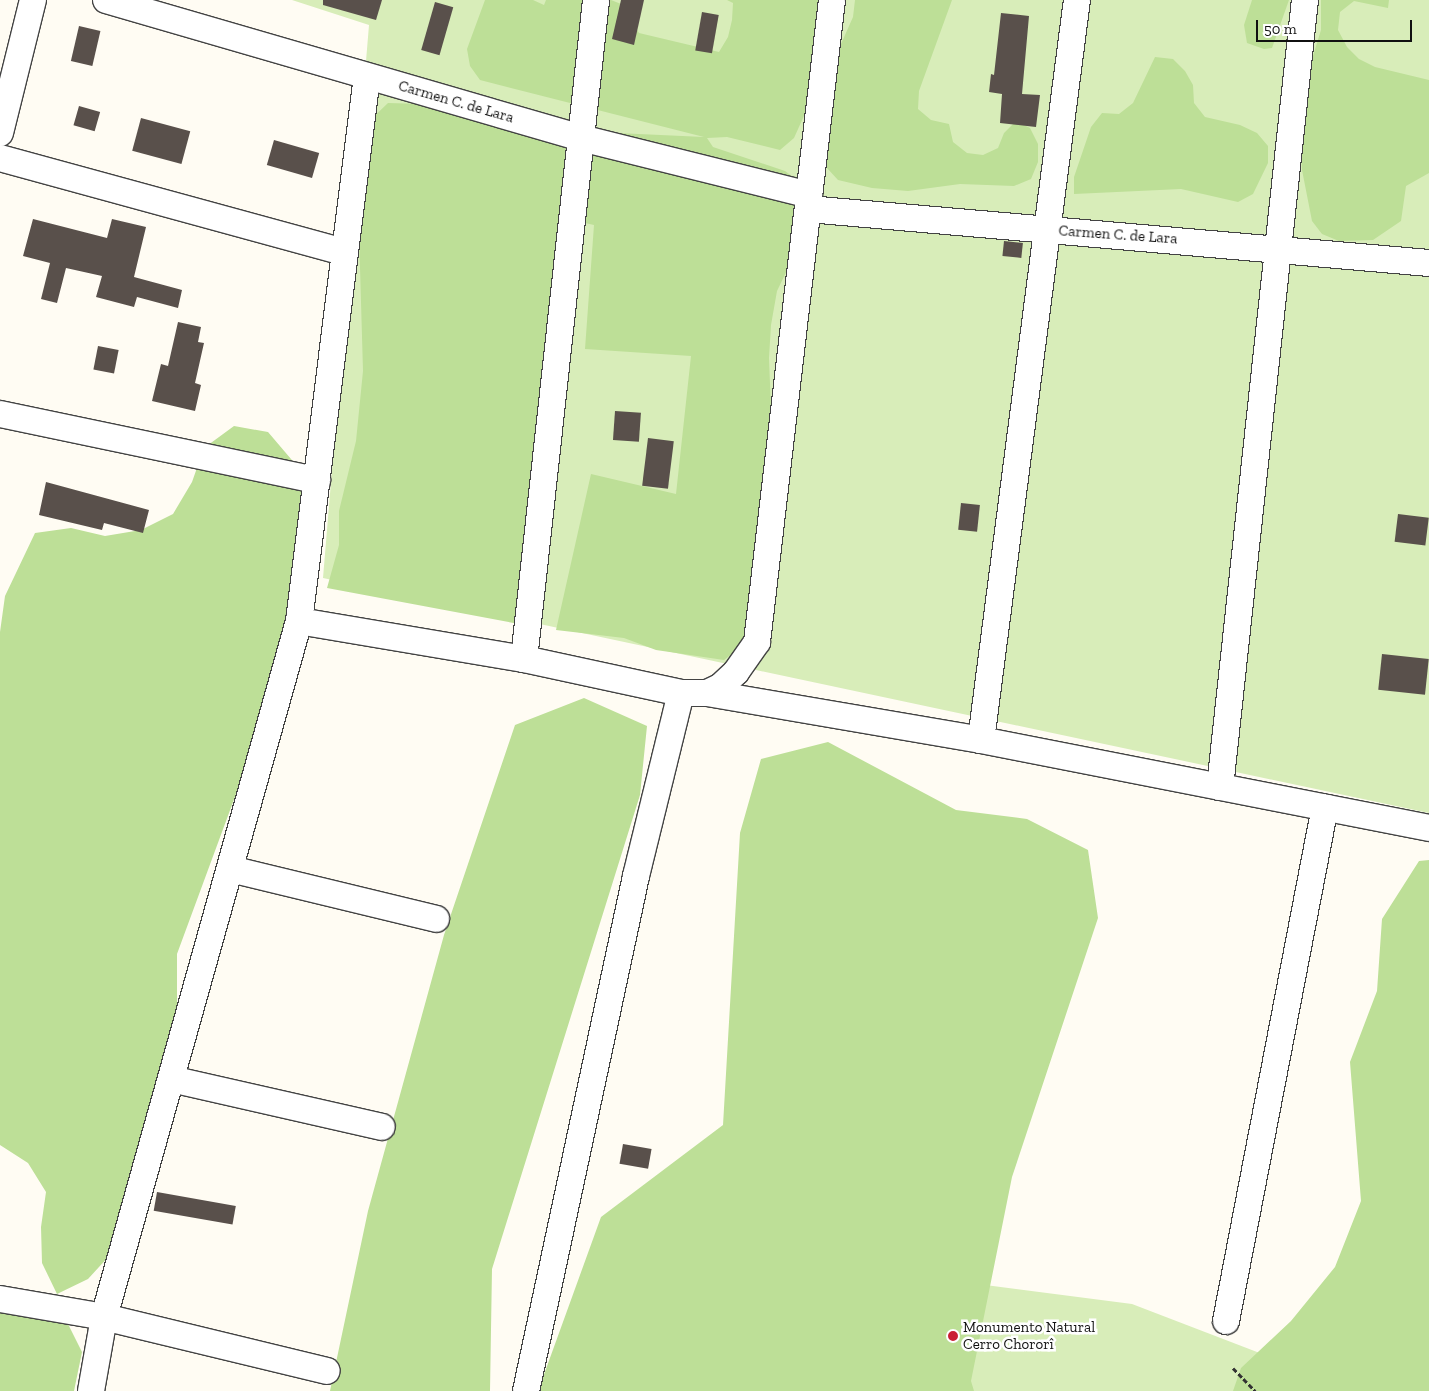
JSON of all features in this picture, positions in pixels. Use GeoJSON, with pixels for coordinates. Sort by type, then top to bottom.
{"type":"FeatureCollection","features":[{"type":"Feature","properties":{"kind":"street"},"geometry":{"type":"LineString","coordinates":[[0,133],[33,0]]}},
{"type":"Feature","properties":{"kind":"street","name":"Carmen C. de Lara"},"geometry":{"type":"LineString","coordinates":[[106,0],[809,202],[1048,230],[1278,248],[1429,263]]}},
{"type":"Feature","properties":{"kind":"street"},"geometry":{"type":"LineString","coordinates":[[524,659],[596,0]]}},
{"type":"Feature","properties":{"kind":"street"},"geometry":{"type":"LineString","coordinates":[[707,693],[720,687],[736,672],[757,642],[832,0]]}},
{"type":"Feature","properties":{"kind":"street"},"geometry":{"type":"LineString","coordinates":[[981,740],[1078,0]]}},
{"type":"Feature","properties":{"kind":"street"},"geometry":{"type":"LineString","coordinates":[[1220,786],[1304,0]]}},
{"type":"Feature","properties":{"kind":"street"},"geometry":{"type":"LineString","coordinates":[[91,1391],[104,1318],[299,621],[343,252],[368,76]]}},
{"type":"Feature","properties":{"kind":"street"},"geometry":{"type":"LineString","coordinates":[[0,158],[343,252]]}},
{"type":"Feature","properties":{"kind":"street"},"geometry":{"type":"LineString","coordinates":[[0,414],[317,480]]}},
{"type":"Feature","properties":{"kind":"street"},"geometry":{"type":"LineString","coordinates":[[299,621],[524,659],[681,692],[707,693],[981,740],[1429,828]]}},
{"type":"Feature","properties":{"kind":"street"},"geometry":{"type":"LineString","coordinates":[[526,1391],[636,876],[681,692]]}},
{"type":"Feature","properties":{"kind":"street"},"geometry":{"type":"LineString","coordinates":[[1226,1321],[1325,807]]}},
{"type":"Feature","properties":{"kind":"street"},"geometry":{"type":"LineString","coordinates":[[230,869],[436,919]]}},
{"type":"Feature","properties":{"kind":"street"},"geometry":{"type":"LineString","coordinates":[[171,1079],[382,1127]]}},
{"type":"Feature","properties":{"kind":"street"},"geometry":{"type":"LineString","coordinates":[[0,1299],[104,1318],[327,1371]]}},
{"type":"Feature","properties":{"kind":"path"},"geometry":{"type":"LineString","coordinates":[[1233,1368],[1254,1391]]}},
{"type":"Feature","properties":{"kind":"green space"},"geometry":{"type":"Polygon","coordinates":[[[292,0],[1429,0],[1429,813],[323,578],[369,25],[292,0]]]}},
{"type":"Feature","properties":{"kind":"green space"},"geometry":{"type":"Polygon","coordinates":[[[485,0],[533,0],[544,5],[546,0],[611,0],[621,4],[639,33],[719,52],[728,37],[732,20],[733,3],[727,0],[821,0],[816,89],[794,138],[780,150],[727,137],[707,138],[713,147],[785,171],[813,192],[793,258],[777,291],[771,325],[769,358],[776,536],[751,639],[724,660],[656,650],[624,638],[556,630],[591,474],[676,494],[691,356],[585,349],[594,225],[567,219],[519,624],[327,588],[339,545],[339,511],[356,441],[363,371],[357,164],[362,128],[388,103],[423,104],[530,129],[704,137],[480,80],[470,66],[467,49],[485,0]]]}},
{"type":"Feature","properties":{"kind":"green space"},"geometry":{"type":"Polygon","coordinates":[[[855,0],[952,0],[919,91],[918,109],[931,120],[949,124],[953,142],[967,153],[983,155],[998,148],[1004,133],[1016,121],[1030,128],[1038,144],[1038,162],[1031,179],[1014,186],[960,184],[908,191],[872,188],[838,180],[827,168],[825,80],[853,17],[855,0]]]}},
{"type":"Feature","properties":{"kind":"green space"},"geometry":{"type":"Polygon","coordinates":[[[1252,0],[1289,0],[1272,48],[1264,49],[1247,43],[1244,25],[1252,0]]]}},
{"type":"Feature","properties":{"kind":"green space"},"geometry":{"type":"Polygon","coordinates":[[[1321,0],[1389,0],[1388,8],[1354,1],[1340,12],[1338,30],[1347,47],[1359,59],[1375,67],[1429,80],[1429,173],[1406,186],[1401,221],[1373,240],[1339,241],[1322,234],[1312,221],[1302,170],[1299,101],[1321,30],[1321,0]]]}},
{"type":"Feature","properties":{"kind":"green space"},"geometry":{"type":"Polygon","coordinates":[[[1155,57],[1173,59],[1185,71],[1193,85],[1194,103],[1205,117],[1240,125],[1257,133],[1268,146],[1268,163],[1253,194],[1238,202],[1181,189],[1074,194],[1074,177],[1091,127],[1102,113],[1119,114],[1133,103],[1155,57]]]}},
{"type":"Feature","properties":{"kind":"green space"},"geometry":{"type":"Polygon","coordinates":[[[234,426],[268,432],[314,486],[324,523],[250,756],[177,954],[177,1059],[110,1255],[88,1279],[57,1294],[42,1263],[41,1227],[46,1192],[28,1163],[0,1145],[0,632],[5,596],[35,533],[71,528],[105,536],[141,530],[173,514],[192,482],[204,448],[234,426]]]}},
{"type":"Feature","properties":{"kind":"green space"},"geometry":{"type":"Polygon","coordinates":[[[584,698],[647,726],[640,795],[492,1269],[490,1391],[330,1391],[368,1211],[444,935],[515,725],[584,698]]]}},
{"type":"Feature","properties":{"kind":"green space"},"geometry":{"type":"Polygon","coordinates":[[[828,742],[956,810],[1027,819],[1088,850],[1098,918],[1012,1177],[971,1381],[974,1391],[538,1391],[601,1217],[723,1125],[740,833],[761,759],[828,742]]]}},
{"type":"Feature","properties":{"kind":"green space"},"geometry":{"type":"Polygon","coordinates":[[[1429,860],[1429,1391],[1233,1391],[1241,1368],[1291,1321],[1335,1267],[1361,1201],[1350,1062],[1377,991],[1382,919],[1419,861],[1429,860]]]}},
{"type":"Feature","properties":{"kind":"green space","name":"Monumento Natural Cerro Chororî"},"geometry":{"type":"Polygon","coordinates":[[[854,1268],[1132,1304],[1296,1367],[1314,1391],[574,1391],[854,1268]]]}},
{"type":"Feature","properties":{"kind":"green space"},"geometry":{"type":"Polygon","coordinates":[[[0,1307],[66,1320],[82,1352],[74,1391],[0,1391],[0,1307]]]}},
{"type":"Feature","properties":{"kind":"building"},"geometry":{"type":"Polygon","coordinates":[[[323,0],[382,0],[376,20],[323,5],[323,0]]]}},
{"type":"Feature","properties":{"kind":"building"},"geometry":{"type":"Polygon","coordinates":[[[621,0],[644,0],[634,45],[612,39],[621,0]]]}},
{"type":"Feature","properties":{"kind":"building"},"geometry":{"type":"Polygon","coordinates":[[[435,2],[453,7],[439,55],[421,50],[435,2]]]}},
{"type":"Feature","properties":{"kind":"building"},"geometry":{"type":"Polygon","coordinates":[[[702,12],[719,15],[712,53],[695,50],[702,12]]]}},
{"type":"Feature","properties":{"kind":"building"},"geometry":{"type":"Polygon","coordinates":[[[1001,13],[1029,16],[1022,94],[1040,95],[1036,127],[1000,123],[1002,94],[989,92],[991,74],[994,75],[1001,13]]]}},
{"type":"Feature","properties":{"kind":"building"},"geometry":{"type":"Polygon","coordinates":[[[79,26],[100,31],[92,66],[71,61],[79,26]]]}},
{"type":"Feature","properties":{"kind":"building"},"geometry":{"type":"Polygon","coordinates":[[[79,106],[100,112],[95,131],[73,125],[79,106]]]}},
{"type":"Feature","properties":{"kind":"building"},"geometry":{"type":"Polygon","coordinates":[[[141,118],[190,131],[181,164],[132,151],[141,118]]]}},
{"type":"Feature","properties":{"kind":"building"},"geometry":{"type":"Polygon","coordinates":[[[274,140],[319,153],[312,178],[267,165],[274,140]]]}},
{"type":"Feature","properties":{"kind":"building"},"geometry":{"type":"Polygon","coordinates":[[[33,219],[107,238],[112,219],[146,227],[134,277],[182,290],[178,308],[137,297],[134,307],[96,297],[102,276],[66,268],[57,303],[41,299],[50,263],[23,256],[33,219]]]}},
{"type":"Feature","properties":{"kind":"building"},"geometry":{"type":"Polygon","coordinates":[[[1004,241],[1023,243],[1021,258],[1002,256],[1004,241]]]}},
{"type":"Feature","properties":{"kind":"building"},"geometry":{"type":"Polygon","coordinates":[[[178,322],[201,327],[198,342],[204,343],[195,383],[201,385],[195,411],[152,401],[161,364],[168,366],[178,322]]]}},
{"type":"Feature","properties":{"kind":"building"},"geometry":{"type":"Polygon","coordinates":[[[98,346],[119,350],[114,374],[93,370],[98,346]]]}},
{"type":"Feature","properties":{"kind":"building"},"geometry":{"type":"Polygon","coordinates":[[[615,411],[641,413],[639,442],[613,440],[615,411]]]}},
{"type":"Feature","properties":{"kind":"building"},"geometry":{"type":"Polygon","coordinates":[[[648,438],[674,441],[668,489],[642,486],[648,438]]]}},
{"type":"Feature","properties":{"kind":"building"},"geometry":{"type":"Polygon","coordinates":[[[46,482],[149,510],[143,533],[104,523],[102,530],[39,515],[46,482]]]}},
{"type":"Feature","properties":{"kind":"building"},"geometry":{"type":"Polygon","coordinates":[[[961,503],[980,505],[977,532],[958,530],[961,503]]]}},
{"type":"Feature","properties":{"kind":"building"},"geometry":{"type":"Polygon","coordinates":[[[1398,514],[1429,518],[1425,546],[1395,542],[1398,514]]]}},
{"type":"Feature","properties":{"kind":"building"},"geometry":{"type":"Polygon","coordinates":[[[1382,654],[1429,659],[1425,695],[1378,690],[1382,654]]]}},
{"type":"Feature","properties":{"kind":"building"},"geometry":{"type":"Polygon","coordinates":[[[623,1144],[652,1149],[648,1169],[620,1164],[623,1144]]]}},
{"type":"Feature","properties":{"kind":"building"},"geometry":{"type":"Polygon","coordinates":[[[157,1192],[236,1206],[232,1225],[154,1211],[157,1192]]]}},
{"type":"Feature","properties":{"kind":"place","name":"Monumento Natural Cerro Chororî"},"geometry":{"type":"Point","coordinates":[953,1336]}}]}
